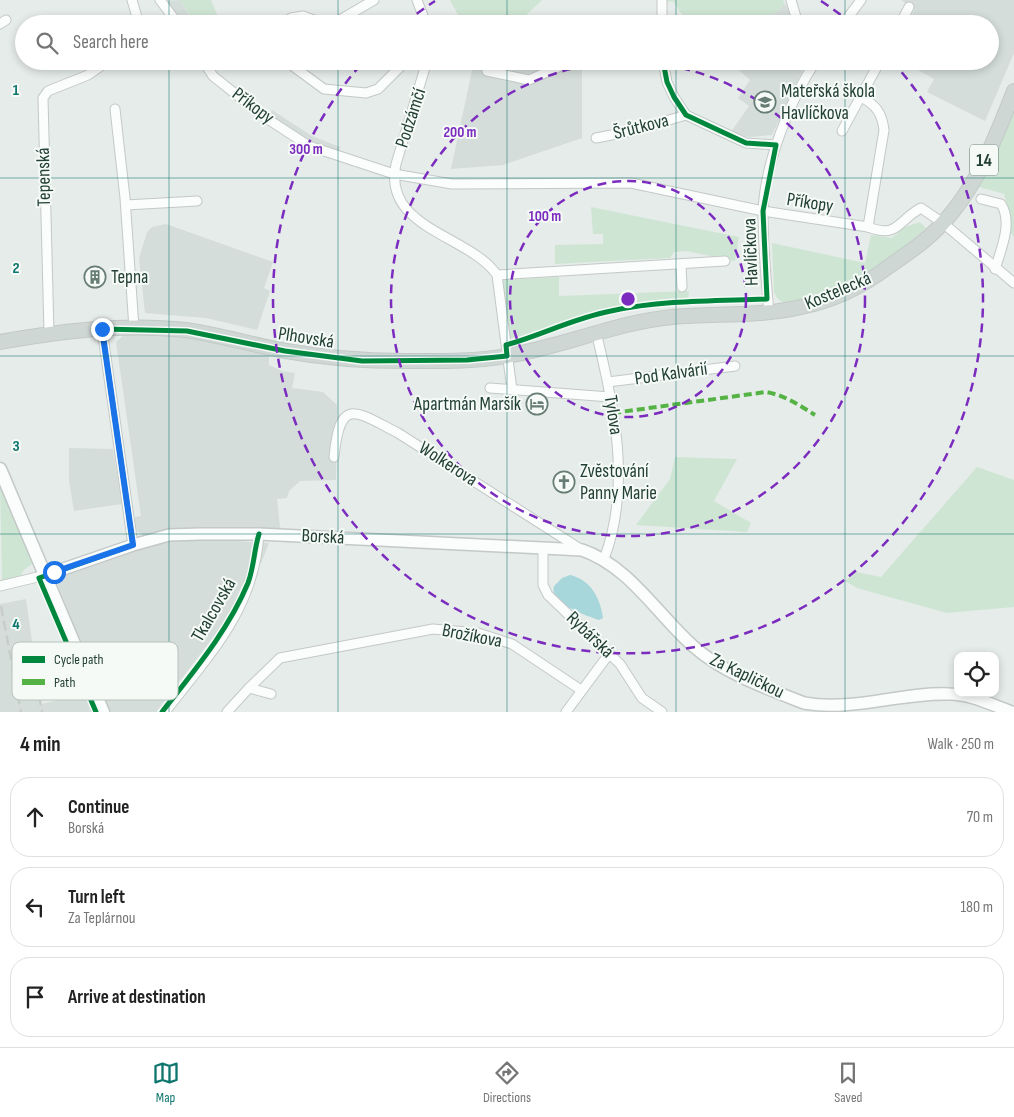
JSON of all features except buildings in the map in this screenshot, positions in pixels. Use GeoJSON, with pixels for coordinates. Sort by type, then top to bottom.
{"type":"FeatureCollection","features":[{"type":"Feature","properties":{"kind":"main road","name":"Kostelecká"},"geometry":{"type":"LineString","coordinates":[[596,332],[671,317],[769,312],[816,304],[855,288],[905,256],[943,223],[965,194],[986,158],[1014,91]]}},
{"type":"Feature","properties":{"kind":"main road","name":"Plhovská"},"geometry":{"type":"LineString","coordinates":[[0,342],[48,333],[134,328],[187,330],[285,351],[362,361],[467,360],[507,356]]}},
{"type":"Feature","properties":{"kind":"main road","name":"14"},"geometry":{"type":"LineString","coordinates":[[507,356],[596,332]]}},
{"type":"Feature","properties":{"kind":"main road"},"geometry":{"type":"LineString","coordinates":[[0,469],[43,576],[73,642]]}},
{"type":"Feature","properties":{"kind":"main road"},"geometry":{"type":"LineString","coordinates":[[99,700],[104,712]]}},
{"type":"Feature","properties":{"kind":"street"},"geometry":{"type":"LineString","coordinates":[[132,0],[136,15]]}},
{"type":"Feature","properties":{"kind":"street"},"geometry":{"type":"LineString","coordinates":[[160,0],[171,15]]}},
{"type":"Feature","properties":{"kind":"street"},"geometry":{"type":"LineString","coordinates":[[348,15],[374,0]]}},
{"type":"Feature","properties":{"kind":"street"},"geometry":{"type":"LineString","coordinates":[[417,0],[423,15]]}},
{"type":"Feature","properties":{"kind":"street"},"geometry":{"type":"LineString","coordinates":[[662,0],[662,15]]}},
{"type":"Feature","properties":{"kind":"street"},"geometry":{"type":"LineString","coordinates":[[850,15],[861,0]]}},
{"type":"Feature","properties":{"kind":"street"},"geometry":{"type":"LineString","coordinates":[[794,1],[796,15]]}},
{"type":"Feature","properties":{"kind":"street"},"geometry":{"type":"LineString","coordinates":[[905,15],[909,7]]}},
{"type":"Feature","properties":{"kind":"street","name":"Tepenská"},"geometry":{"type":"LineString","coordinates":[[48,333],[42,98],[48,91],[88,75],[95,70]]}},
{"type":"Feature","properties":{"kind":"street","name":"Příkopy"},"geometry":{"type":"LineString","coordinates":[[209,70],[213,76],[262,116],[309,146],[394,174],[452,184],[631,183],[763,212],[868,228],[886,233],[893,231],[914,212],[922,208],[943,223]]}},
{"type":"Feature","properties":{"kind":"street"},"geometry":{"type":"LineString","coordinates":[[298,70],[324,89],[366,93],[378,89],[397,70]]}},
{"type":"Feature","properties":{"kind":"street","name":"Podzámčí"},"geometry":{"type":"LineString","coordinates":[[394,174],[424,70]]}},
{"type":"Feature","properties":{"kind":"street"},"geometry":{"type":"LineString","coordinates":[[487,71],[529,80],[552,70]]}},
{"type":"Feature","properties":{"kind":"street"},"geometry":{"type":"LineString","coordinates":[[665,70],[667,82],[686,116],[746,143],[776,145]]}},
{"type":"Feature","properties":{"kind":"street","name":"Havlíčkova"},"geometry":{"type":"LineString","coordinates":[[769,312],[763,212],[776,145],[790,108],[808,70]]}},
{"type":"Feature","properties":{"kind":"street"},"geometry":{"type":"LineString","coordinates":[[842,131],[875,70]]}},
{"type":"Feature","properties":{"kind":"street"},"geometry":{"type":"LineString","coordinates":[[861,96],[878,108],[884,130],[868,228]]}},
{"type":"Feature","properties":{"kind":"street"},"geometry":{"type":"LineString","coordinates":[[115,109],[126,205],[134,328]]}},
{"type":"Feature","properties":{"kind":"street","name":"Šrůtkova"},"geometry":{"type":"LineString","coordinates":[[596,138],[632,131],[686,116]]}},
{"type":"Feature","properties":{"kind":"street"},"geometry":{"type":"LineString","coordinates":[[394,174],[396,189],[404,205],[416,219],[433,232],[479,256],[490,265],[497,275],[512,390]]}},
{"type":"Feature","properties":{"kind":"street"},"geometry":{"type":"LineString","coordinates":[[981,199],[1001,204],[1004,209],[1003,241],[995,269]]}},
{"type":"Feature","properties":{"kind":"street"},"geometry":{"type":"LineString","coordinates":[[126,205],[197,201]]}},
{"type":"Feature","properties":{"kind":"street"},"geometry":{"type":"LineString","coordinates":[[943,223],[995,269],[1014,283]]}},
{"type":"Feature","properties":{"kind":"street"},"geometry":{"type":"LineString","coordinates":[[497,275],[725,261]]}},
{"type":"Feature","properties":{"kind":"street"},"geometry":{"type":"LineString","coordinates":[[681,264],[682,287]]}},
{"type":"Feature","properties":{"kind":"street"},"geometry":{"type":"LineString","coordinates":[[102,329],[133,545]]}},
{"type":"Feature","properties":{"kind":"street","name":"Tylova"},"geometry":{"type":"LineString","coordinates":[[596,332],[608,382],[616,430],[618,480],[612,534],[604,559]]}},
{"type":"Feature","properties":{"kind":"street","name":"Pod Kalvárií"},"geometry":{"type":"LineString","coordinates":[[608,382],[735,366]]}},
{"type":"Feature","properties":{"kind":"street"},"geometry":{"type":"LineString","coordinates":[[490,388],[610,397]]}},
{"type":"Feature","properties":{"kind":"street","name":"Wolkerova"},"geometry":{"type":"LineString","coordinates":[[334,457],[336,431],[343,419],[347,415],[357,413],[367,416],[398,432],[582,550]]}},
{"type":"Feature","properties":{"kind":"street","name":"Borská"},"geometry":{"type":"LineString","coordinates":[[43,576],[133,545],[169,536],[259,534],[582,550],[604,559]]}},
{"type":"Feature","properties":{"kind":"street","name":"Tkalcovská"},"geometry":{"type":"LineString","coordinates":[[178,695],[226,632],[240,610],[251,582],[258,554],[259,534]]}},
{"type":"Feature","properties":{"kind":"street","name":"Rybářská"},"geometry":{"type":"LineString","coordinates":[[543,548],[543,585],[548,595],[591,634],[620,664],[642,698],[662,712]]}},
{"type":"Feature","properties":{"kind":"street","name":"Za Kapličkou"},"geometry":{"type":"LineString","coordinates":[[604,559],[707,657],[734,673],[806,704],[825,710],[842,710],[907,698],[952,694],[1012,712]]}},
{"type":"Feature","properties":{"kind":"street"},"geometry":{"type":"LineString","coordinates":[[0,586],[43,576]]}},
{"type":"Feature","properties":{"kind":"street","name":"Brožíkova"},"geometry":{"type":"LineString","coordinates":[[227,712],[280,658],[433,629],[478,633],[512,644],[581,690]]}},
{"type":"Feature","properties":{"kind":"street"},"geometry":{"type":"LineString","coordinates":[[566,712],[609,654]]}},
{"type":"Feature","properties":{"kind":"street"},"geometry":{"type":"LineString","coordinates":[[249,688],[271,694]]}},
{"type":"Feature","properties":{"kind":"street","name":"Tkalcovská"},"geometry":{"type":"LineString","coordinates":[[165,712],[174,700]]}},
{"type":"Feature","properties":{"kind":"shaded area"},"geometry":{"type":"Polygon","coordinates":[[[180,0],[189,15],[175,15],[166,1],[180,0]]]}},
{"type":"Feature","properties":{"kind":"shaded area"},"geometry":{"type":"Polygon","coordinates":[[[901,0],[1014,0],[1014,53],[985,121],[927,92],[934,79],[918,70],[999,70],[999,15],[912,15],[915,9],[901,0]]]}},
{"type":"Feature","properties":{"kind":"shaded area"},"geometry":{"type":"Polygon","coordinates":[[[785,4],[792,15],[773,15],[785,4]]]}},
{"type":"Feature","properties":{"kind":"shaded area"},"geometry":{"type":"Polygon","coordinates":[[[472,70],[582,70],[582,138],[503,165],[451,169],[472,70]]]}},
{"type":"Feature","properties":{"kind":"shaded area","name":"Mateřská škola Havlíčkova"},"geometry":{"type":"Polygon","coordinates":[[[739,70],[803,70],[772,135],[750,137],[731,132],[749,106],[738,98],[750,80],[739,70]]]}},
{"type":"Feature","properties":{"kind":"shaded area"},"geometry":{"type":"Polygon","coordinates":[[[272,110],[312,136],[340,147],[338,156],[306,144],[268,118],[272,110]]]}},
{"type":"Feature","properties":{"kind":"shaded area"},"geometry":{"type":"Polygon","coordinates":[[[166,224],[273,262],[264,288],[270,291],[257,330],[206,318],[145,313],[139,258],[147,232],[152,227],[166,224]]]}},
{"type":"Feature","properties":{"kind":"shaded area"},"geometry":{"type":"Polygon","coordinates":[[[126,333],[187,334],[269,353],[269,365],[282,371],[295,373],[292,388],[323,392],[337,405],[336,480],[300,481],[289,491],[287,498],[277,499],[280,527],[285,531],[146,537],[135,530],[131,518],[141,516],[116,342],[126,333]]]}},
{"type":"Feature","properties":{"kind":"shaded area"},"geometry":{"type":"Polygon","coordinates":[[[69,448],[113,449],[122,504],[74,511],[69,481],[69,448]]]}},
{"type":"Feature","properties":{"kind":"shaded area"},"geometry":{"type":"Polygon","coordinates":[[[192,538],[269,543],[262,561],[243,583],[228,618],[178,683],[178,642],[81,642],[57,583],[69,573],[163,542],[192,538]]]}},
{"type":"Feature","properties":{"kind":"shaded area"},"geometry":{"type":"Polygon","coordinates":[[[26,599],[32,642],[12,642],[12,700],[40,700],[41,704],[60,700],[89,700],[94,712],[0,712],[0,604],[26,599]]]}},
{"type":"Feature","properties":{"kind":"shaded area"},"geometry":{"type":"Polygon","coordinates":[[[104,700],[165,700],[156,712],[109,712],[104,700]]]}},
{"type":"Feature","properties":{"kind":"green space"},"geometry":{"type":"Polygon","coordinates":[[[180,0],[211,0],[217,15],[190,15],[180,0]]]}},
{"type":"Feature","properties":{"kind":"green space"},"geometry":{"type":"Polygon","coordinates":[[[450,0],[542,0],[526,15],[458,15],[450,0]]]}},
{"type":"Feature","properties":{"kind":"green space"},"geometry":{"type":"Polygon","coordinates":[[[666,0],[783,0],[785,4],[773,15],[682,15],[673,1],[666,2],[666,0]]]}},
{"type":"Feature","properties":{"kind":"green space"},"geometry":{"type":"Polygon","coordinates":[[[1014,111],[1014,236],[1007,230],[1011,219],[1004,194],[979,187],[1014,111]]]}},
{"type":"Feature","properties":{"kind":"green space"},"geometry":{"type":"Polygon","coordinates":[[[591,207],[739,237],[735,261],[686,251],[674,252],[670,258],[555,264],[555,245],[603,244],[603,234],[593,234],[591,207]]]}},
{"type":"Feature","properties":{"kind":"green space"},"geometry":{"type":"Polygon","coordinates":[[[920,222],[926,228],[888,260],[867,273],[816,296],[792,303],[785,303],[778,299],[774,292],[772,243],[865,263],[871,235],[892,238],[905,227],[920,222]]]}},
{"type":"Feature","properties":{"kind":"green space"},"geometry":{"type":"Polygon","coordinates":[[[559,277],[559,296],[689,291],[688,302],[650,303],[614,308],[571,319],[529,336],[509,338],[502,280],[559,277]]]}},
{"type":"Feature","properties":{"kind":"green space"},"geometry":{"type":"Polygon","coordinates":[[[675,457],[737,459],[714,501],[751,523],[747,532],[636,525],[670,479],[675,457]]]}},
{"type":"Feature","properties":{"kind":"green space"},"geometry":{"type":"Polygon","coordinates":[[[977,467],[1014,480],[1014,607],[947,613],[857,588],[845,581],[856,572],[881,577],[977,467]]]}},
{"type":"Feature","properties":{"kind":"green space"},"geometry":{"type":"Polygon","coordinates":[[[0,483],[33,563],[23,571],[20,577],[2,581],[0,483]]]}},
{"type":"Feature","properties":{"kind":"water"},"geometry":{"type":"Polygon","coordinates":[[[570,575],[584,581],[593,591],[600,604],[603,618],[599,620],[578,612],[557,598],[554,586],[562,578],[570,575]]]}},
{"type":"Feature","properties":{"kind":"railway"},"geometry":{"type":"LineString","coordinates":[[1,606],[12,664]]}},
{"type":"Feature","properties":{"kind":"railway"},"geometry":{"type":"LineString","coordinates":[[19,700],[21,712]]}},
{"type":"Feature","properties":{"kind":"railway"},"geometry":{"type":"LineString","coordinates":[[40,700],[42,712]]}},
{"type":"Feature","properties":{"kind":"marked path"},"geometry":{"type":"LineString","coordinates":[[613,413],[766,392],[785,398],[815,415]]}},
{"type":"Feature","properties":{"kind":"cycle path"},"geometry":{"type":"LineString","coordinates":[[66,642],[39,578],[133,545],[102,329],[187,331],[285,351],[362,361],[467,360],[507,356],[506,345],[597,314],[630,307],[669,303],[767,299],[763,211],[776,145],[746,143],[686,115],[674,97],[667,82],[665,70]]}},
{"type":"Feature","properties":{"kind":"cycle path"},"geometry":{"type":"LineString","coordinates":[[178,692],[220,634],[240,601],[250,577],[259,534]]}},
{"type":"Feature","properties":{"kind":"cycle path"},"geometry":{"type":"LineString","coordinates":[[91,700],[96,712]]}},
{"type":"Feature","properties":{"kind":"cycle path"},"geometry":{"type":"LineString","coordinates":[[162,712],[171,700]]}},
{"type":"Feature","properties":{"kind":"place","name":"Mateřská škola Havlíčkova"},"geometry":{"type":"Point","coordinates":[765,102]}},
{"type":"Feature","properties":{"kind":"place","name":"Tepna"},"geometry":{"type":"Point","coordinates":[95,277]}},
{"type":"Feature","properties":{"kind":"place","name":"Apartmán Maršík"},"geometry":{"type":"Point","coordinates":[537,404]}},
{"type":"Feature","properties":{"kind":"place","name":"Zvěstování Panny Marie"},"geometry":{"type":"Point","coordinates":[564,482]}},
{"type":"Feature","properties":{"kind":"route"},"geometry":{"type":"LineString","coordinates":[[54,572],[133,545],[102,329]]}}]}
